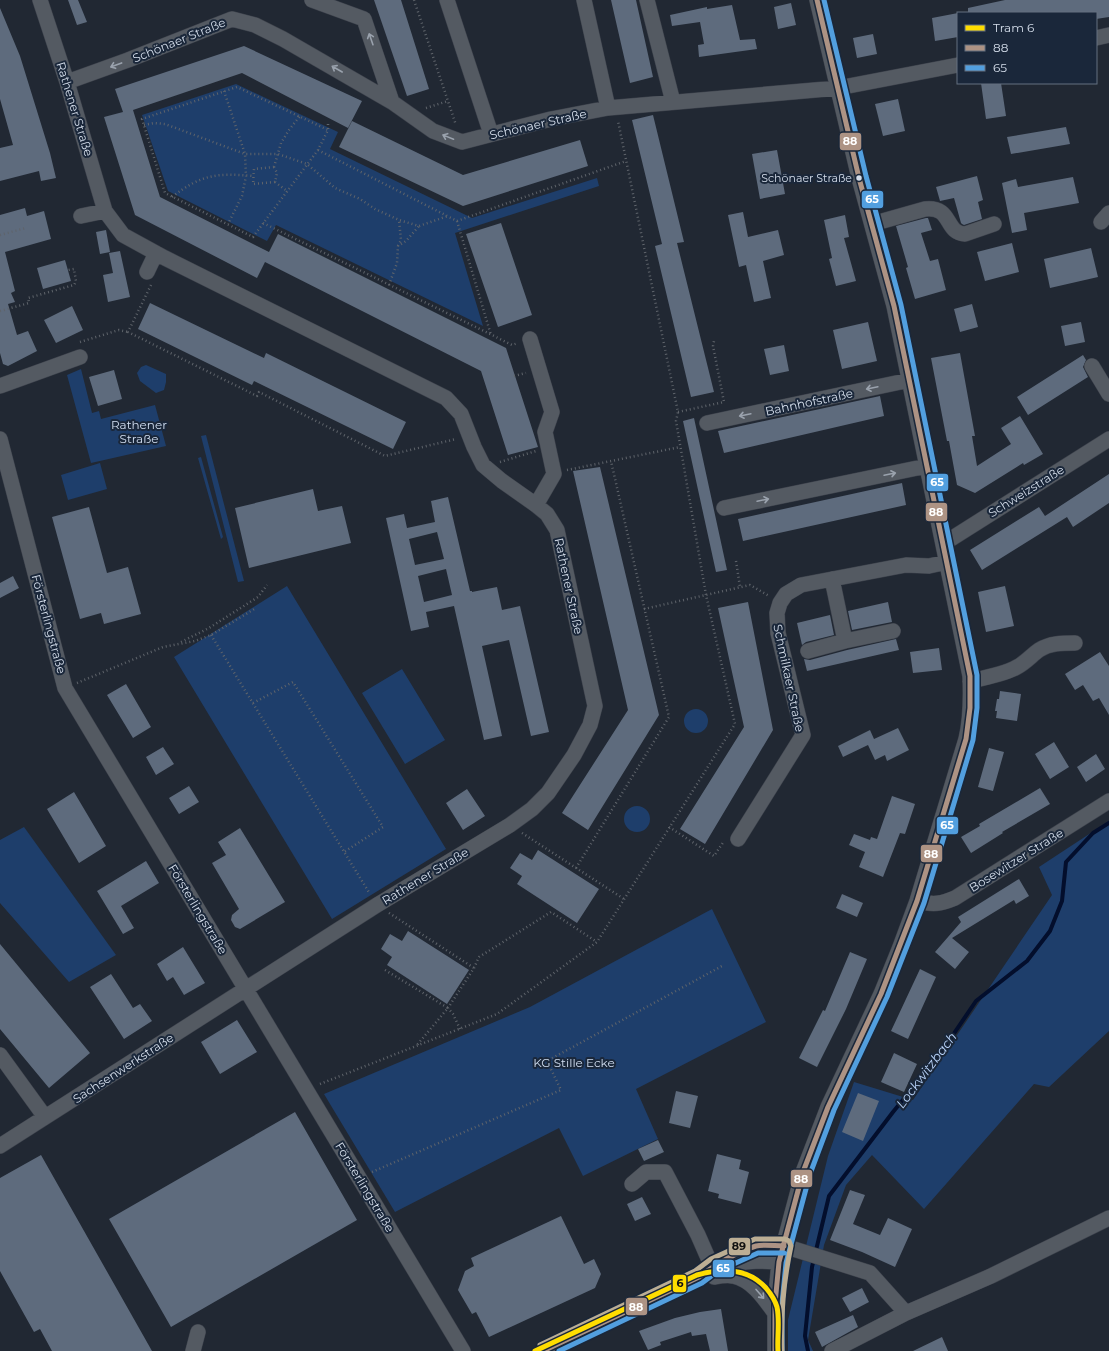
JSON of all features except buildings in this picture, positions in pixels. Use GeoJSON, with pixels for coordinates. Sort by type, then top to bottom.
{"type":"FeatureCollection","features":[{"type":"Feature","properties":{"kind":"street","name":"Rathener Straße"},"geometry":{"type":"LineString","coordinates":[[40,0],[68,82],[105,210],[123,235],[156,253],[446,398],[461,414],[483,465],[547,514],[557,530],[595,706],[590,725],[574,755],[548,792],[532,809],[510,825],[377,905],[246,988]]}},
{"type":"Feature","properties":{"kind":"street"},"geometry":{"type":"LineString","coordinates":[[312,0],[364,19],[392,102]]}},
{"type":"Feature","properties":{"kind":"street"},"geometry":{"type":"LineString","coordinates":[[447,0],[491,134]]}},
{"type":"Feature","properties":{"kind":"street"},"geometry":{"type":"LineString","coordinates":[[584,0],[611,108]]}},
{"type":"Feature","properties":{"kind":"street"},"geometry":{"type":"LineString","coordinates":[[647,0],[673,102]]}},
{"type":"Feature","properties":{"kind":"street"},"geometry":{"type":"LineString","coordinates":[[775,1351],[774,1312],[779,1262],[791,1248],[803,1172],[814,1142],[845,1070],[881,994],[917,901],[966,739],[970,720],[971,698],[970,681],[947,562],[894,306],[859,178],[817,0]]}},
{"type":"Feature","properties":{"kind":"street","name":"Schönaer Straße"},"geometry":{"type":"LineString","coordinates":[[68,82],[232,19],[255,25],[276,35],[392,102],[433,131],[462,142],[550,119],[611,108],[838,88],[957,65]]}},
{"type":"Feature","properties":{"kind":"street"},"geometry":{"type":"LineString","coordinates":[[1097,38],[1109,35]]}},
{"type":"Feature","properties":{"kind":"street"},"geometry":{"type":"LineString","coordinates":[[872,224],[932,208],[940,210],[953,228],[960,234],[965,234],[994,224]]}},
{"type":"Feature","properties":{"kind":"street"},"geometry":{"type":"LineString","coordinates":[[82,216],[105,210]]}},
{"type":"Feature","properties":{"kind":"street"},"geometry":{"type":"LineString","coordinates":[[150,276],[156,253]]}},
{"type":"Feature","properties":{"kind":"street"},"geometry":{"type":"LineString","coordinates":[[530,339],[552,412],[544,432],[554,474],[536,505]]}},
{"type":"Feature","properties":{"kind":"street"},"geometry":{"type":"LineString","coordinates":[[0,386],[80,357]]}},
{"type":"Feature","properties":{"kind":"street"},"geometry":{"type":"LineString","coordinates":[[1092,366],[1109,394]]}},
{"type":"Feature","properties":{"kind":"street","name":"Bahnhofstraße"},"geometry":{"type":"LineString","coordinates":[[707,423],[910,380]]}},
{"type":"Feature","properties":{"kind":"street","name":"Försterlingstraße"},"geometry":{"type":"LineString","coordinates":[[0,439],[65,688],[463,1351]]}},
{"type":"Feature","properties":{"kind":"street","name":"Schweizstraße"},"geometry":{"type":"LineString","coordinates":[[943,544],[1109,439]]}},
{"type":"Feature","properties":{"kind":"street"},"geometry":{"type":"LineString","coordinates":[[724,508],[927,466]]}},
{"type":"Feature","properties":{"kind":"street"},"geometry":{"type":"LineString","coordinates":[[780,603],[786,594],[801,585],[906,565],[929,566],[947,562]]}},
{"type":"Feature","properties":{"kind":"street"},"geometry":{"type":"LineString","coordinates":[[832,579],[845,641]]}},
{"type":"Feature","properties":{"kind":"street","name":"Schmilkaer Straße"},"geometry":{"type":"LineString","coordinates":[[738,839],[803,735],[778,633],[777,613],[780,603]]}},
{"type":"Feature","properties":{"kind":"street"},"geometry":{"type":"LineString","coordinates":[[808,651],[845,641],[893,631]]}},
{"type":"Feature","properties":{"kind":"street"},"geometry":{"type":"LineString","coordinates":[[970,681],[985,678],[1017,667],[1048,645],[1075,643]]}},
{"type":"Feature","properties":{"kind":"street","name":"Bosewitzer Straße"},"geometry":{"type":"LineString","coordinates":[[917,901],[930,904],[942,903],[956,898],[1109,801]]}},
{"type":"Feature","properties":{"kind":"street","name":"Sachsenwerkstraße"},"geometry":{"type":"LineString","coordinates":[[0,1146],[246,988]]}},
{"type":"Feature","properties":{"kind":"street"},"geometry":{"type":"LineString","coordinates":[[0,1055],[45,1117]]}},
{"type":"Feature","properties":{"kind":"street"},"geometry":{"type":"LineString","coordinates":[[632,1184],[646,1172],[665,1172],[686,1211],[712,1267]]}},
{"type":"Feature","properties":{"kind":"street"},"geometry":{"type":"LineString","coordinates":[[832,1351],[906,1313],[991,1276],[1109,1218]]}},
{"type":"Feature","properties":{"kind":"street"},"geometry":{"type":"LineString","coordinates":[[699,1277],[712,1267],[757,1246],[791,1248],[870,1273],[906,1313]]}},
{"type":"Feature","properties":{"kind":"street"},"geometry":{"type":"LineString","coordinates":[[542,1351],[699,1277],[745,1262],[779,1262]]}},
{"type":"Feature","properties":{"kind":"street"},"geometry":{"type":"LineString","coordinates":[[699,1277],[732,1276],[742,1279],[758,1290],[774,1312]]}},
{"type":"Feature","properties":{"kind":"street"},"geometry":{"type":"LineString","coordinates":[[193,1351],[198,1332]]}},
{"type":"Feature","properties":{"kind":"path"},"geometry":{"type":"LineString","coordinates":[[414,0],[462,142]]}},
{"type":"Feature","properties":{"kind":"path"},"geometry":{"type":"LineString","coordinates":[[328,124],[328,130],[318,150],[253,237],[165,193],[142,119],[237,87],[328,130]]}},
{"type":"Feature","properties":{"kind":"path"},"geometry":{"type":"LineString","coordinates":[[224,91],[245,154],[246,176],[242,196],[228,224]]}},
{"type":"Feature","properties":{"kind":"path"},"geometry":{"type":"LineString","coordinates":[[409,114],[448,101]]}},
{"type":"Feature","properties":{"kind":"path"},"geometry":{"type":"LineString","coordinates":[[307,1089],[497,1014],[597,942],[735,724],[706,595],[676,421],[678,412],[626,161],[611,108]]}},
{"type":"Feature","properties":{"kind":"path"},"geometry":{"type":"LineString","coordinates":[[275,182],[277,173],[274,167],[281,143],[300,116]]}},
{"type":"Feature","properties":{"kind":"path"},"geometry":{"type":"LineString","coordinates":[[144,125],[154,123],[165,124],[245,154],[278,154],[308,164],[335,188],[360,199],[375,209],[399,220],[419,226],[435,222],[449,216]]}},
{"type":"Feature","properties":{"kind":"path"},"geometry":{"type":"LineString","coordinates":[[318,150],[457,221],[492,335]]}},
{"type":"Feature","properties":{"kind":"path"},"geometry":{"type":"LineString","coordinates":[[457,221],[626,161]]}},
{"type":"Feature","properties":{"kind":"path"},"geometry":{"type":"LineString","coordinates":[[274,167],[254,169],[253,184],[275,182],[287,191]]}},
{"type":"Feature","properties":{"kind":"path"},"geometry":{"type":"LineString","coordinates":[[172,197],[186,186],[202,179],[223,174],[253,176]]}},
{"type":"Feature","properties":{"kind":"path"},"geometry":{"type":"LineString","coordinates":[[389,285],[397,263],[398,246],[401,240],[399,220]]}},
{"type":"Feature","properties":{"kind":"path"},"geometry":{"type":"LineString","coordinates":[[263,223],[512,345],[530,339]]}},
{"type":"Feature","properties":{"kind":"path"},"geometry":{"type":"LineString","coordinates":[[398,246],[406,241],[419,226]]}},
{"type":"Feature","properties":{"kind":"path"},"geometry":{"type":"LineString","coordinates":[[0,235],[26,228]]}},
{"type":"Feature","properties":{"kind":"path"},"geometry":{"type":"LineString","coordinates":[[0,311],[29,303],[28,298],[74,285],[76,281],[74,269],[68,270]]}},
{"type":"Feature","properties":{"kind":"path"},"geometry":{"type":"LineString","coordinates":[[128,332],[150,276]]}},
{"type":"Feature","properties":{"kind":"path"},"geometry":{"type":"LineString","coordinates":[[80,357],[79,343],[119,330],[128,332],[257,396],[259,392],[385,456],[470,436]]}},
{"type":"Feature","properties":{"kind":"path"},"geometry":{"type":"LineString","coordinates":[[678,412],[724,402],[713,346],[714,341]]}},
{"type":"Feature","properties":{"kind":"path"},"geometry":{"type":"LineString","coordinates":[[554,474],[680,447]]}},
{"type":"Feature","properties":{"kind":"path"},"geometry":{"type":"LineString","coordinates":[[486,467],[548,448]]}},
{"type":"Feature","properties":{"kind":"path"},"geometry":{"type":"LineString","coordinates":[[576,868],[669,717],[611,461]]}},
{"type":"Feature","properties":{"kind":"path"},"geometry":{"type":"LineString","coordinates":[[736,561],[740,587]]}},
{"type":"Feature","properties":{"kind":"path"},"geometry":{"type":"LineString","coordinates":[[179,644],[209,628],[258,597],[267,585]]}},
{"type":"Feature","properties":{"kind":"path"},"geometry":{"type":"LineString","coordinates":[[644,609],[750,585],[780,603]]}},
{"type":"Feature","properties":{"kind":"path"},"geometry":{"type":"LineString","coordinates":[[65,688],[163,647],[195,641],[211,635],[256,608]]}},
{"type":"Feature","properties":{"kind":"path"},"geometry":{"type":"LineString","coordinates":[[211,635],[377,905],[474,968]]}},
{"type":"Feature","properties":{"kind":"path"},"geometry":{"type":"LineString","coordinates":[[253,703],[293,682],[383,827],[344,852]]}},
{"type":"Feature","properties":{"kind":"path"},"geometry":{"type":"LineString","coordinates":[[510,825],[624,899]]}},
{"type":"Feature","properties":{"kind":"path"},"geometry":{"type":"LineString","coordinates":[[670,828],[714,856],[727,836],[738,839]]}},
{"type":"Feature","properties":{"kind":"path"},"geometry":{"type":"LineString","coordinates":[[417,1046],[448,1008],[474,968],[479,957],[552,912],[597,942]]}},
{"type":"Feature","properties":{"kind":"path"},"geometry":{"type":"LineString","coordinates":[[359,1177],[560,1090],[547,1061],[722,966]]}},
{"type":"Feature","properties":{"kind":"path"},"geometry":{"type":"LineString","coordinates":[[385,970],[448,1008],[453,1014],[460,1029]]}},
{"type":"Feature","properties":{"kind":"green space"},"geometry":{"type":"Polygon","coordinates":[[[236,84],[338,132],[330,149],[472,218],[597,178],[599,186],[455,233],[483,326],[276,225],[267,241],[168,191],[142,115],[236,84]]]}},
{"type":"Feature","properties":{"kind":"green space"},"geometry":{"type":"Polygon","coordinates":[[[146,365],[166,374],[164,390],[156,393],[140,381],[137,373],[141,367],[146,365]]]}},
{"type":"Feature","properties":{"kind":"green space","name":"Rathener Straße"},"geometry":{"type":"Polygon","coordinates":[[[81,369],[92,413],[99,411],[101,419],[155,405],[166,446],[91,463],[67,375],[81,369]]]}},
{"type":"Feature","properties":{"kind":"green space"},"geometry":{"type":"Polygon","coordinates":[[[206,435],[244,581],[238,582],[201,436],[206,435]]]}},
{"type":"Feature","properties":{"kind":"green space"},"geometry":{"type":"Polygon","coordinates":[[[201,457],[223,537],[221,539],[198,458],[201,457]]]}},
{"type":"Feature","properties":{"kind":"green space"},"geometry":{"type":"Polygon","coordinates":[[[100,463],[107,489],[68,500],[61,475],[100,463]]]}},
{"type":"Feature","properties":{"kind":"green space"},"geometry":{"type":"Polygon","coordinates":[[[287,586],[446,849],[332,919],[174,657],[287,586]]]}},
{"type":"Feature","properties":{"kind":"green space"},"geometry":{"type":"Polygon","coordinates":[[[402,669],[445,740],[405,764],[362,693],[402,669]]]}},
{"type":"Feature","properties":{"kind":"green space"},"geometry":{"type":"Polygon","coordinates":[[[696,709],[704,713],[708,721],[704,729],[696,733],[688,729],[684,721],[688,713],[696,709]]]}},
{"type":"Feature","properties":{"kind":"green space"},"geometry":{"type":"Polygon","coordinates":[[[637,806],[646,810],[650,819],[646,828],[637,832],[628,828],[624,819],[628,810],[637,806]]]}},
{"type":"Feature","properties":{"kind":"green space"},"geometry":{"type":"Polygon","coordinates":[[[1109,821],[1109,1031],[1049,1087],[1034,1084],[924,1209],[872,1155],[846,1185],[824,1245],[808,1340],[813,1351],[788,1351],[788,1320],[828,1156],[854,1082],[913,1100],[1052,895],[1039,867],[1109,821]]]}},
{"type":"Feature","properties":{"kind":"green space"},"geometry":{"type":"Polygon","coordinates":[[[24,827],[116,955],[69,982],[0,903],[0,840],[24,827]]]}},
{"type":"Feature","properties":{"kind":"green space","name":"KG Stille Ecke"},"geometry":{"type":"Polygon","coordinates":[[[712,909],[766,1022],[636,1089],[658,1139],[583,1176],[559,1128],[395,1212],[324,1094],[530,1007],[712,909]]]}},
{"type":"Feature","properties":{"kind":"waterway","name":"Lockwitzbach"},"geometry":{"type":"LineString","coordinates":[[808,1351],[805,1336],[812,1267],[829,1196],[893,1112],[938,1057],[976,1001],[1027,961],[1050,931],[1062,901],[1066,862],[1093,833],[1109,823]]}},
{"type":"Feature","properties":{"kind":"tram line","name":"6"},"geometry":{"type":"LineString","coordinates":[[535,1351],[697,1275],[716,1271],[734,1271],[743,1273],[759,1281],[766,1288],[774,1299],[778,1312],[778,1351]]}},
{"type":"Feature","properties":{"kind":"transit line","name":"88"},"geometry":{"type":"LineString","coordinates":[[775,1351],[775,1304],[779,1262],[803,1172],[828,1107],[881,994],[917,901],[966,739],[970,708],[970,676],[894,306],[859,178],[817,0]]}},
{"type":"Feature","properties":{"kind":"transit line","name":"65"},"geometry":{"type":"LineString","coordinates":[[782,1351],[782,1304],[786,1263],[810,1174],[834,1110],[887,997],[924,903],[973,740],[977,708],[977,675],[901,305],[866,176],[824,0]]}},
{"type":"Feature","properties":{"kind":"transit line","name":"89"},"geometry":{"type":"LineString","coordinates":[[540,1345],[695,1271],[711,1259],[755,1239],[785,1239],[789,1241],[791,1246],[783,1298],[782,1351]]}},
{"type":"Feature","properties":{"kind":"transit line","name":"88"},"geometry":{"type":"LineString","coordinates":[[543,1351],[699,1277],[734,1255],[759,1245],[784,1246]]}},
{"type":"Feature","properties":{"kind":"transit line","name":"65"},"geometry":{"type":"LineString","coordinates":[[559,1351],[702,1283],[718,1271],[758,1253],[784,1253]]}},
{"type":"Feature","properties":{"kind":"place","name":"Schönaer Straße"},"geometry":{"type":"Point","coordinates":[859,178]}}]}
